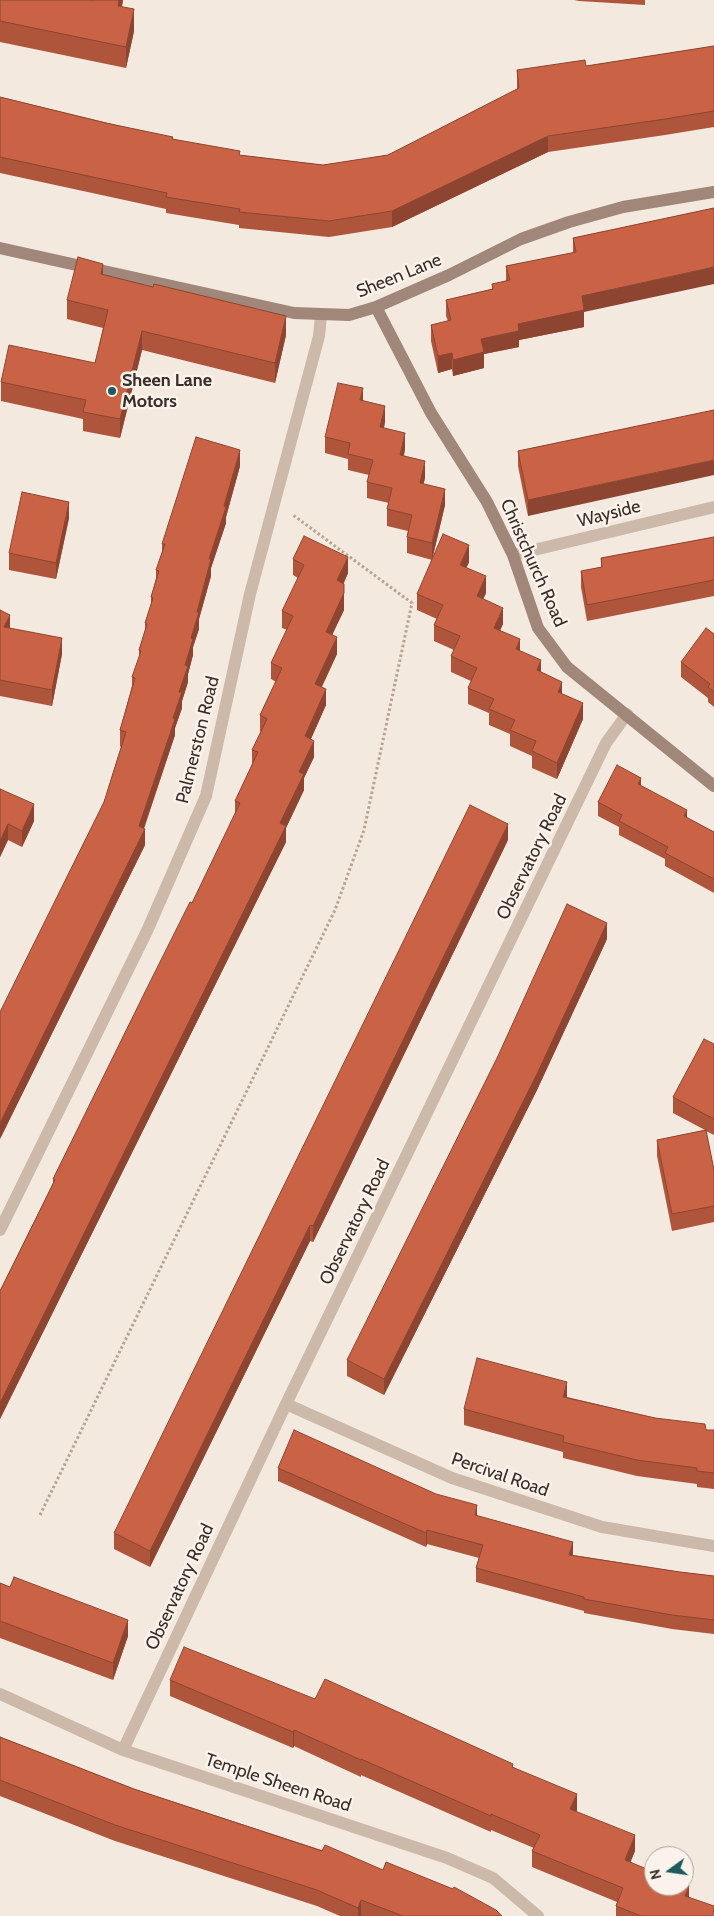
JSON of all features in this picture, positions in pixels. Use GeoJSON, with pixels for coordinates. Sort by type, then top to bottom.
{"type":"FeatureCollection","features":[{"type":"Feature","properties":{"kind":"main road","name":"Sheen Lane"},"geometry":{"type":"LineString","coordinates":[[0,248],[294,313],[349,315],[376,308],[449,275],[521,239],[545,230],[623,207],[714,192]]}},
{"type":"Feature","properties":{"kind":"main road","name":"Christchurch Road"},"geometry":{"type":"LineString","coordinates":[[376,308],[431,413],[487,502],[513,555],[538,628],[567,667],[714,786]]}},
{"type":"Feature","properties":{"kind":"street","name":"Palmerston Road"},"geometry":{"type":"LineString","coordinates":[[0,1230],[146,931],[206,796],[250,594],[320,336],[321,315]]}},
{"type":"Feature","properties":{"kind":"street","name":"Wayside"},"geometry":{"type":"LineString","coordinates":[[513,555],[714,507]]}},
{"type":"Feature","properties":{"kind":"street","name":"Observatory Road"},"geometry":{"type":"LineString","coordinates":[[123,1750],[286,1404],[606,743],[626,714]]}},
{"type":"Feature","properties":{"kind":"street","name":"Percival Road"},"geometry":{"type":"LineString","coordinates":[[286,1404],[462,1481],[602,1527],[714,1546]]}},
{"type":"Feature","properties":{"kind":"street","name":"Temple Sheen Road"},"geometry":{"type":"LineString","coordinates":[[0,1694],[123,1750],[447,1858],[492,1878],[538,1916]]}},
{"type":"Feature","properties":{"kind":"path"},"geometry":{"type":"LineString","coordinates":[[40,1515],[335,910],[364,830],[412,603],[274,501]]}},
{"type":"Feature","properties":{"kind":"building"},"geometry":{"type":"Polygon","coordinates":[[[0,0],[119,0],[118,6],[134,9],[126,47],[0,21],[0,0]]]}},
{"type":"Feature","properties":{"kind":"building"},"geometry":{"type":"Polygon","coordinates":[[[714,46],[714,111],[548,136],[392,211],[329,221],[239,212],[240,209],[166,197],[167,193],[0,157],[0,97],[173,137],[172,139],[240,151],[239,155],[323,165],[388,155],[519,88],[517,70],[585,60],[586,66],[714,46]]]}},
{"type":"Feature","properties":{"kind":"building"},"geometry":{"type":"Polygon","coordinates":[[[714,208],[714,267],[582,296],[584,310],[518,324],[519,331],[481,339],[484,352],[453,360],[452,353],[438,356],[431,325],[451,320],[446,300],[493,289],[492,284],[510,280],[506,266],[576,252],[573,238],[714,208]]]}},
{"type":"Feature","properties":{"kind":"building"},"geometry":{"type":"Polygon","coordinates":[[[78,257],[103,264],[101,274],[153,287],[154,284],[286,316],[275,363],[142,331],[120,419],[83,412],[86,400],[1,382],[9,345],[95,363],[108,310],[67,300],[78,257]]]}},
{"type":"Feature","properties":{"kind":"building"},"geometry":{"type":"Polygon","coordinates":[[[338,383],[363,388],[360,400],[385,406],[380,427],[405,433],[400,455],[425,461],[420,483],[445,489],[432,543],[407,537],[412,515],[387,509],[392,488],[367,482],[373,460],[348,454],[350,443],[325,437],[338,383]]]}},
{"type":"Feature","properties":{"kind":"building"},"geometry":{"type":"Polygon","coordinates":[[[714,410],[714,460],[528,500],[518,451],[714,410]]]}},
{"type":"Feature","properties":{"kind":"building"},"geometry":{"type":"Polygon","coordinates":[[[196,437],[240,450],[224,506],[226,507],[209,559],[211,559],[197,612],[199,612],[191,638],[193,639],[185,665],[188,666],[173,718],[175,719],[139,826],[145,829],[0,1123],[0,1012],[104,802],[126,732],[120,730],[135,678],[132,677],[141,651],[139,650],[147,624],[145,623],[153,598],[151,597],[159,571],[156,570],[165,544],[162,544],[196,437]]]}},
{"type":"Feature","properties":{"kind":"building"},"geometry":{"type":"Polygon","coordinates":[[[22,492],[69,502],[56,563],[9,553],[22,492]]]}},
{"type":"Feature","properties":{"kind":"building"},"geometry":{"type":"Polygon","coordinates":[[[443,534],[469,545],[460,565],[486,576],[477,596],[503,608],[494,628],[520,639],[516,649],[541,660],[537,670],[562,682],[558,692],[583,703],[557,763],[532,751],[536,741],[510,730],[515,720],[489,709],[494,699],[468,688],[477,668],[451,656],[460,636],[434,625],[443,605],[417,594],[443,534]]]}},
{"type":"Feature","properties":{"kind":"building"},"geometry":{"type":"Polygon","coordinates":[[[304,536],[348,557],[337,580],[344,584],[344,593],[326,632],[337,637],[315,684],[326,689],[305,736],[314,741],[299,772],[304,774],[280,823],[286,826],[0,1403],[0,1291],[55,1180],[53,1179],[190,902],[192,903],[240,803],[235,801],[258,752],[252,750],[267,719],[260,715],[282,668],[271,663],[293,616],[282,611],[304,565],[293,559],[304,536]]]}},
{"type":"Feature","properties":{"kind":"building"},"geometry":{"type":"Polygon","coordinates":[[[714,537],[714,580],[587,605],[581,571],[602,567],[601,558],[714,537]]]}},
{"type":"Feature","properties":{"kind":"building"},"geometry":{"type":"Polygon","coordinates":[[[0,610],[10,615],[4,627],[62,638],[52,690],[0,680],[0,610]]]}},
{"type":"Feature","properties":{"kind":"building"},"geometry":{"type":"Polygon","coordinates":[[[706,628],[714,634],[714,692],[708,687],[710,684],[681,662],[706,628]]]}},
{"type":"Feature","properties":{"kind":"building"},"geometry":{"type":"Polygon","coordinates":[[[617,765],[641,778],[638,784],[687,810],[684,816],[714,832],[714,879],[665,853],[668,847],[619,821],[622,815],[598,802],[617,765]]]}},
{"type":"Feature","properties":{"kind":"building"},"geometry":{"type":"Polygon","coordinates":[[[0,789],[34,804],[22,831],[8,824],[0,841],[0,789]]]}},
{"type":"Feature","properties":{"kind":"building"},"geometry":{"type":"Polygon","coordinates":[[[470,805],[508,824],[313,1226],[310,1225],[150,1551],[114,1533],[470,805]]]}},
{"type":"Feature","properties":{"kind":"building"},"geometry":{"type":"Polygon","coordinates":[[[567,904],[607,923],[537,1074],[384,1379],[347,1360],[498,1056],[567,904]]]}},
{"type":"Feature","properties":{"kind":"building"},"geometry":{"type":"Polygon","coordinates":[[[704,1039],[714,1044],[714,1119],[673,1097],[704,1039]]]}},
{"type":"Feature","properties":{"kind":"building"},"geometry":{"type":"Polygon","coordinates":[[[706,1130],[714,1170],[714,1206],[672,1214],[657,1140],[706,1130]]]}},
{"type":"Feature","properties":{"kind":"building"},"geometry":{"type":"Polygon","coordinates":[[[477,1358],[567,1382],[563,1397],[655,1418],[705,1424],[706,1430],[714,1430],[714,1473],[697,1471],[697,1468],[637,1460],[563,1442],[564,1436],[464,1409],[477,1358]]]}},
{"type":"Feature","properties":{"kind":"building"},"geometry":{"type":"Polygon","coordinates":[[[294,1430],[436,1494],[477,1505],[475,1515],[573,1542],[569,1555],[714,1576],[714,1620],[672,1615],[584,1599],[584,1597],[476,1568],[483,1545],[427,1530],[426,1533],[278,1468],[294,1430]]]}},
{"type":"Feature","properties":{"kind":"building"},"geometry":{"type":"Polygon","coordinates":[[[14,1577],[128,1620],[113,1663],[0,1621],[0,1583],[10,1587],[14,1577]]]}},
{"type":"Feature","properties":{"kind":"building"},"geometry":{"type":"Polygon","coordinates":[[[184,1647],[315,1699],[325,1679],[513,1764],[512,1767],[577,1794],[570,1809],[635,1835],[625,1860],[644,1868],[644,1896],[685,1896],[714,1906],[713,1916],[641,1916],[616,1906],[623,1888],[532,1851],[540,1835],[491,1814],[491,1816],[294,1730],[293,1732],[170,1680],[184,1647]]]}},
{"type":"Feature","properties":{"kind":"building"},"geometry":{"type":"Polygon","coordinates":[[[0,1737],[134,1789],[322,1851],[325,1845],[383,1870],[386,1862],[453,1889],[454,1887],[496,1910],[502,1916],[403,1916],[361,1900],[358,1908],[317,1890],[115,1825],[0,1780],[0,1737]]]}},
{"type":"Feature","properties":{"kind":"place","name":"Sheen Lane Motors"},"geometry":{"type":"Point","coordinates":[112,391]}}]}
